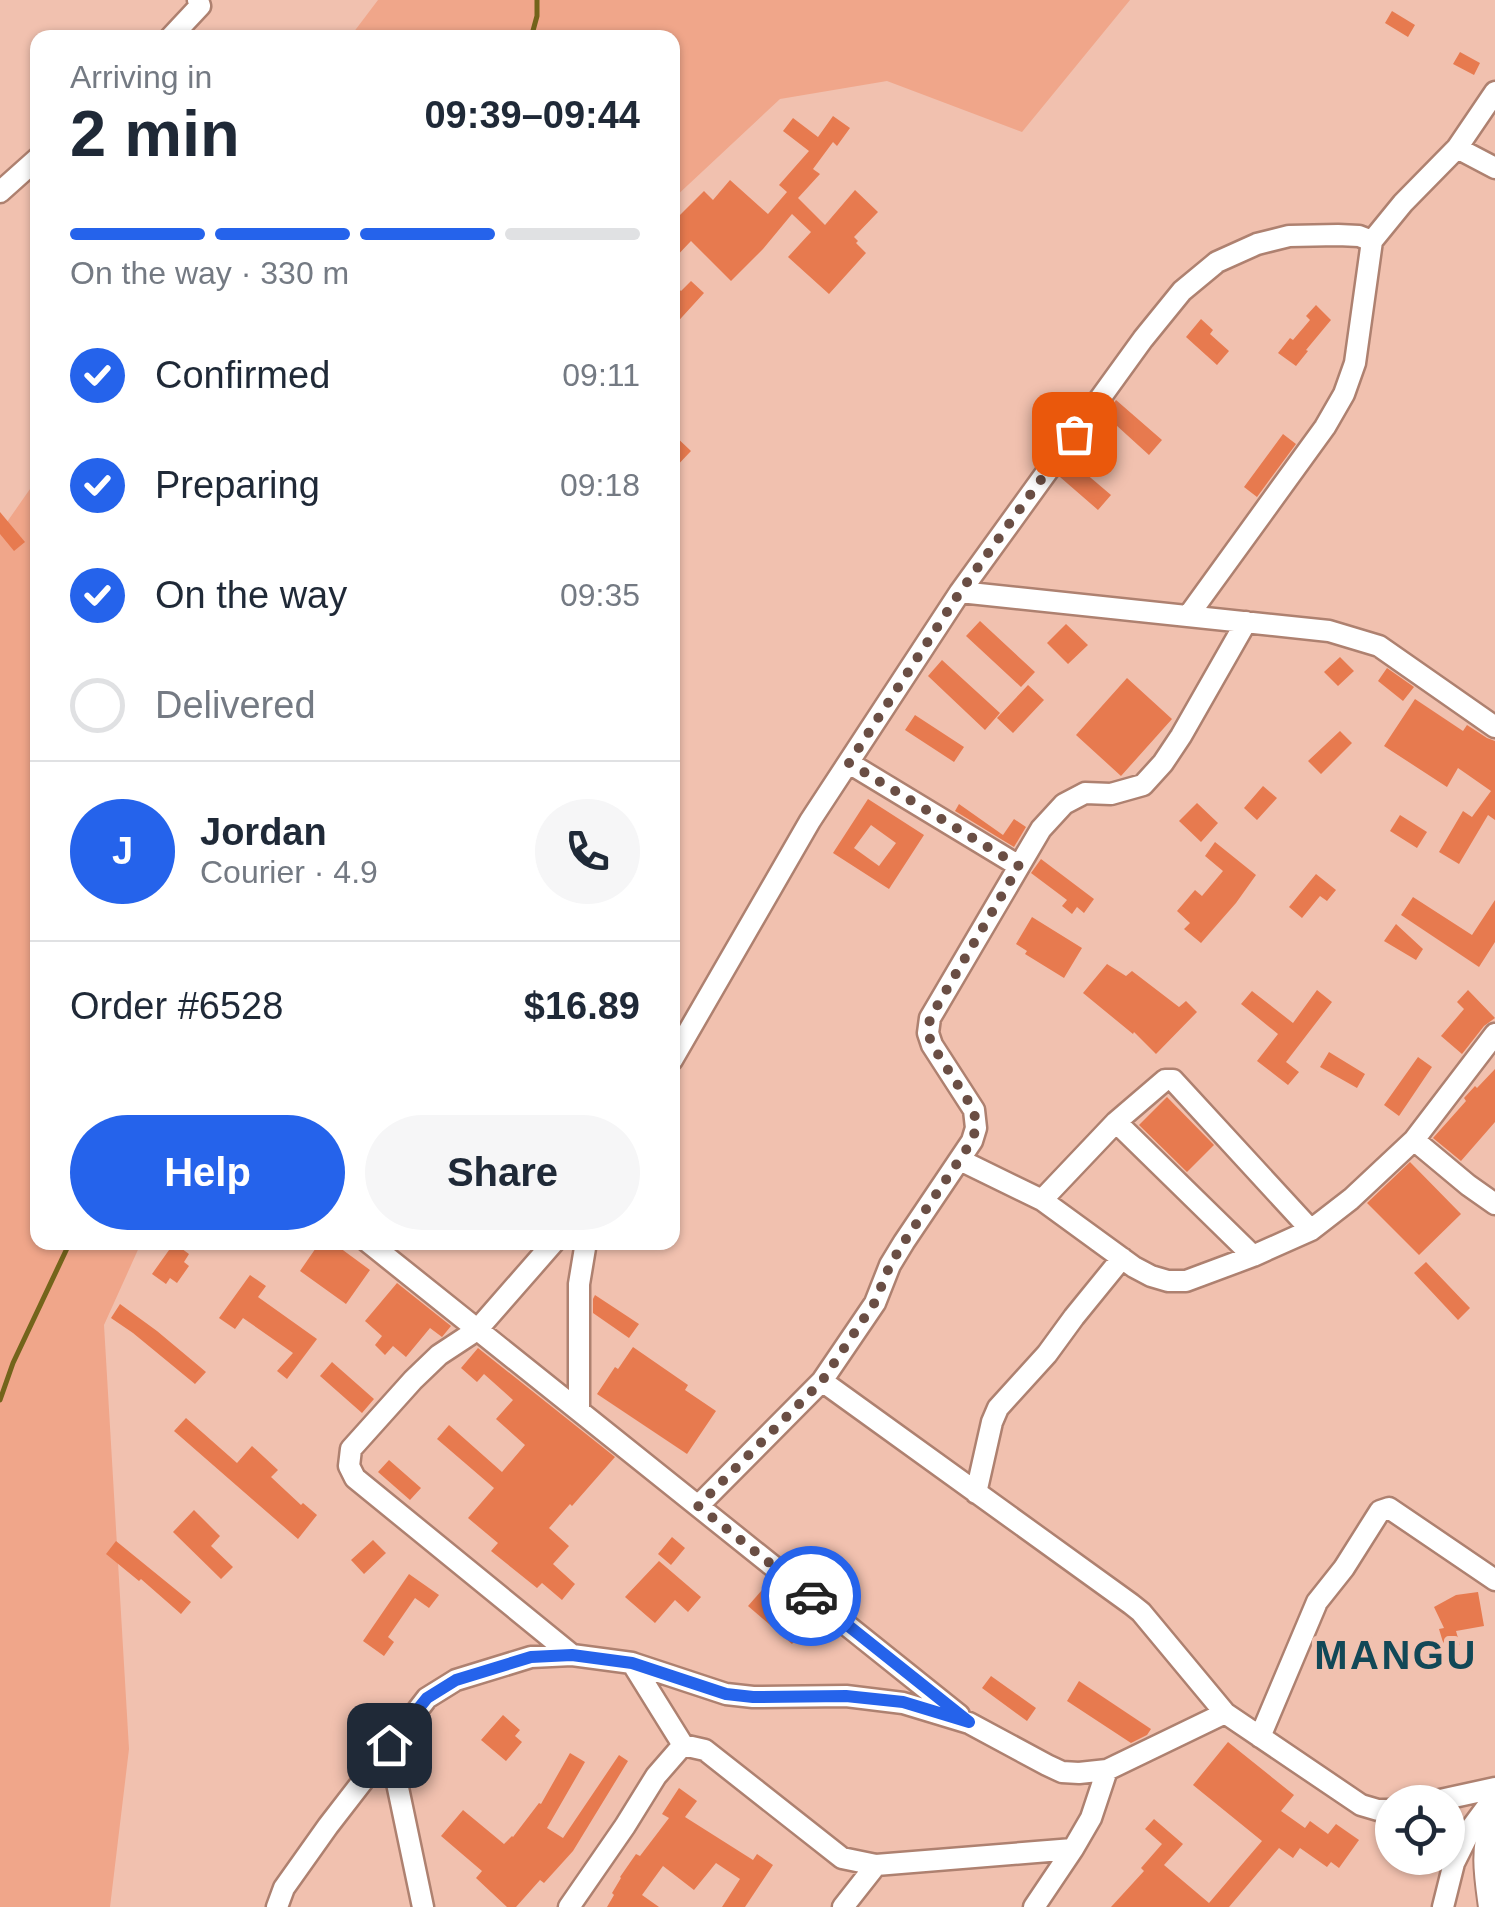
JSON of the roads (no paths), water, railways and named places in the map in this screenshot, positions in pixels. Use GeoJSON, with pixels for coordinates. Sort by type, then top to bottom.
{"type":"FeatureCollection","features":[{"type":"Feature","properties":{"kind":"street"},"geometry":{"type":"LineString","coordinates":[[178,30],[200,6],[198,0]]}},
{"type":"Feature","properties":{"kind":"street"},"geometry":{"type":"LineString","coordinates":[[1188,616],[1344,394],[1355,363],[1372,241],[1402,202],[1457,148],[1495,92]]}},
{"type":"Feature","properties":{"kind":"street"},"geometry":{"type":"LineString","coordinates":[[1457,148],[1495,168]]}},
{"type":"Feature","properties":{"kind":"street"},"geometry":{"type":"LineString","coordinates":[[0,192],[30,165]]}},
{"type":"Feature","properties":{"kind":"street"},"geometry":{"type":"LineString","coordinates":[[680,1046],[810,821],[960,592],[1182,290],[1216,262],[1256,244],[1288,236],[1359,236],[1372,241]]}},
{"type":"Feature","properties":{"kind":"street"},"geometry":{"type":"LineString","coordinates":[[960,592],[1329,631],[1379,646],[1495,727]]}},
{"type":"Feature","properties":{"kind":"street"},"geometry":{"type":"LineString","coordinates":[[698,1506],[822,1381],[875,1302],[904,1242],[972,1141],[976,1128],[974,1110],[932,1045],[928,1033],[930,1018],[1019,866],[1042,829],[1064,804],[1085,793],[1112,794],[1143,785],[1181,736],[1246,622]]}},
{"type":"Feature","properties":{"kind":"street"},"geometry":{"type":"LineString","coordinates":[[849,763],[1019,866]]}},
{"type":"Feature","properties":{"kind":"street"},"geometry":{"type":"LineString","coordinates":[[960,1160],[1042,1200],[1151,1276],[1186,1281],[1311,1230],[1414,1140],[1495,1034]]}},
{"type":"Feature","properties":{"kind":"street"},"geometry":{"type":"LineString","coordinates":[[1042,1200],[1116,1122],[1165,1080],[1173,1080],[1311,1230]]}},
{"type":"Feature","properties":{"kind":"street"},"geometry":{"type":"LineString","coordinates":[[1116,1122],[1253,1256]]}},
{"type":"Feature","properties":{"kind":"street"},"geometry":{"type":"LineString","coordinates":[[1414,1140],[1495,1204]]}},
{"type":"Feature","properties":{"kind":"street"},"geometry":{"type":"LineString","coordinates":[[378,1250],[969,1722],[1062,1772],[1079,1773],[1107,1770],[1226,1713]]}},
{"type":"Feature","properties":{"kind":"street"},"geometry":{"type":"LineString","coordinates":[[547,1250],[477,1330],[413,1380],[351,1449],[350,1466],[355,1478],[572,1655]]}},
{"type":"Feature","properties":{"kind":"street"},"geometry":{"type":"LineString","coordinates":[[578,1411],[579,1284],[585,1250]]}},
{"type":"Feature","properties":{"kind":"street"},"geometry":{"type":"LineString","coordinates":[[976,1493],[998,1408],[1047,1354],[1122,1258]]}},
{"type":"Feature","properties":{"kind":"street"},"geometry":{"type":"LineString","coordinates":[[822,1381],[1141,1612],[1226,1713],[1360,1805],[1375,1809]]}},
{"type":"Feature","properties":{"kind":"street"},"geometry":{"type":"LineString","coordinates":[[1260,1737],[1317,1602],[1380,1511],[1389,1508],[1495,1580]]}},
{"type":"Feature","properties":{"kind":"street"},"geometry":{"type":"LineString","coordinates":[[277,1907],[284,1888],[427,1698],[456,1680],[531,1657],[572,1655],[632,1663],[726,1694],[846,1696],[903,1702],[969,1722]]}},
{"type":"Feature","properties":{"kind":"street"},"geometry":{"type":"LineString","coordinates":[[632,1663],[683,1745],[705,1750],[842,1858],[876,1865],[1073,1849]]}},
{"type":"Feature","properties":{"kind":"street"},"geometry":{"type":"LineString","coordinates":[[389,1745],[423,1907]]}},
{"type":"Feature","properties":{"kind":"street"},"geometry":{"type":"LineString","coordinates":[[569,1907],[656,1776],[683,1745]]}},
{"type":"Feature","properties":{"kind":"street"},"geometry":{"type":"LineString","coordinates":[[1034,1907],[1091,1818],[1107,1770]]}},
{"type":"Feature","properties":{"kind":"street"},"geometry":{"type":"LineString","coordinates":[[1465,1795],[1495,1788]]}},
{"type":"Feature","properties":{"kind":"street"},"geometry":{"type":"LineString","coordinates":[[1443,1907],[1454,1863],[1495,1796]]}},
{"type":"Feature","properties":{"kind":"street"},"geometry":{"type":"LineString","coordinates":[[1494,1907],[1486,1863],[1495,1821]]}},
{"type":"Feature","properties":{"kind":"street"},"geometry":{"type":"LineString","coordinates":[[843,1907],[876,1865]]}},
{"type":"Feature","properties":{"kind":"waterway"},"geometry":{"type":"LineString","coordinates":[[533,30],[537,0]]}},
{"type":"Feature","properties":{"kind":"waterway"},"geometry":{"type":"LineString","coordinates":[[0,1400],[13,1363],[66,1250]]}},
{"type":"Feature","properties":{"kind":"district","name":"MANGU"},"geometry":{"type":"Point","coordinates":[1396,1655]}}]}
